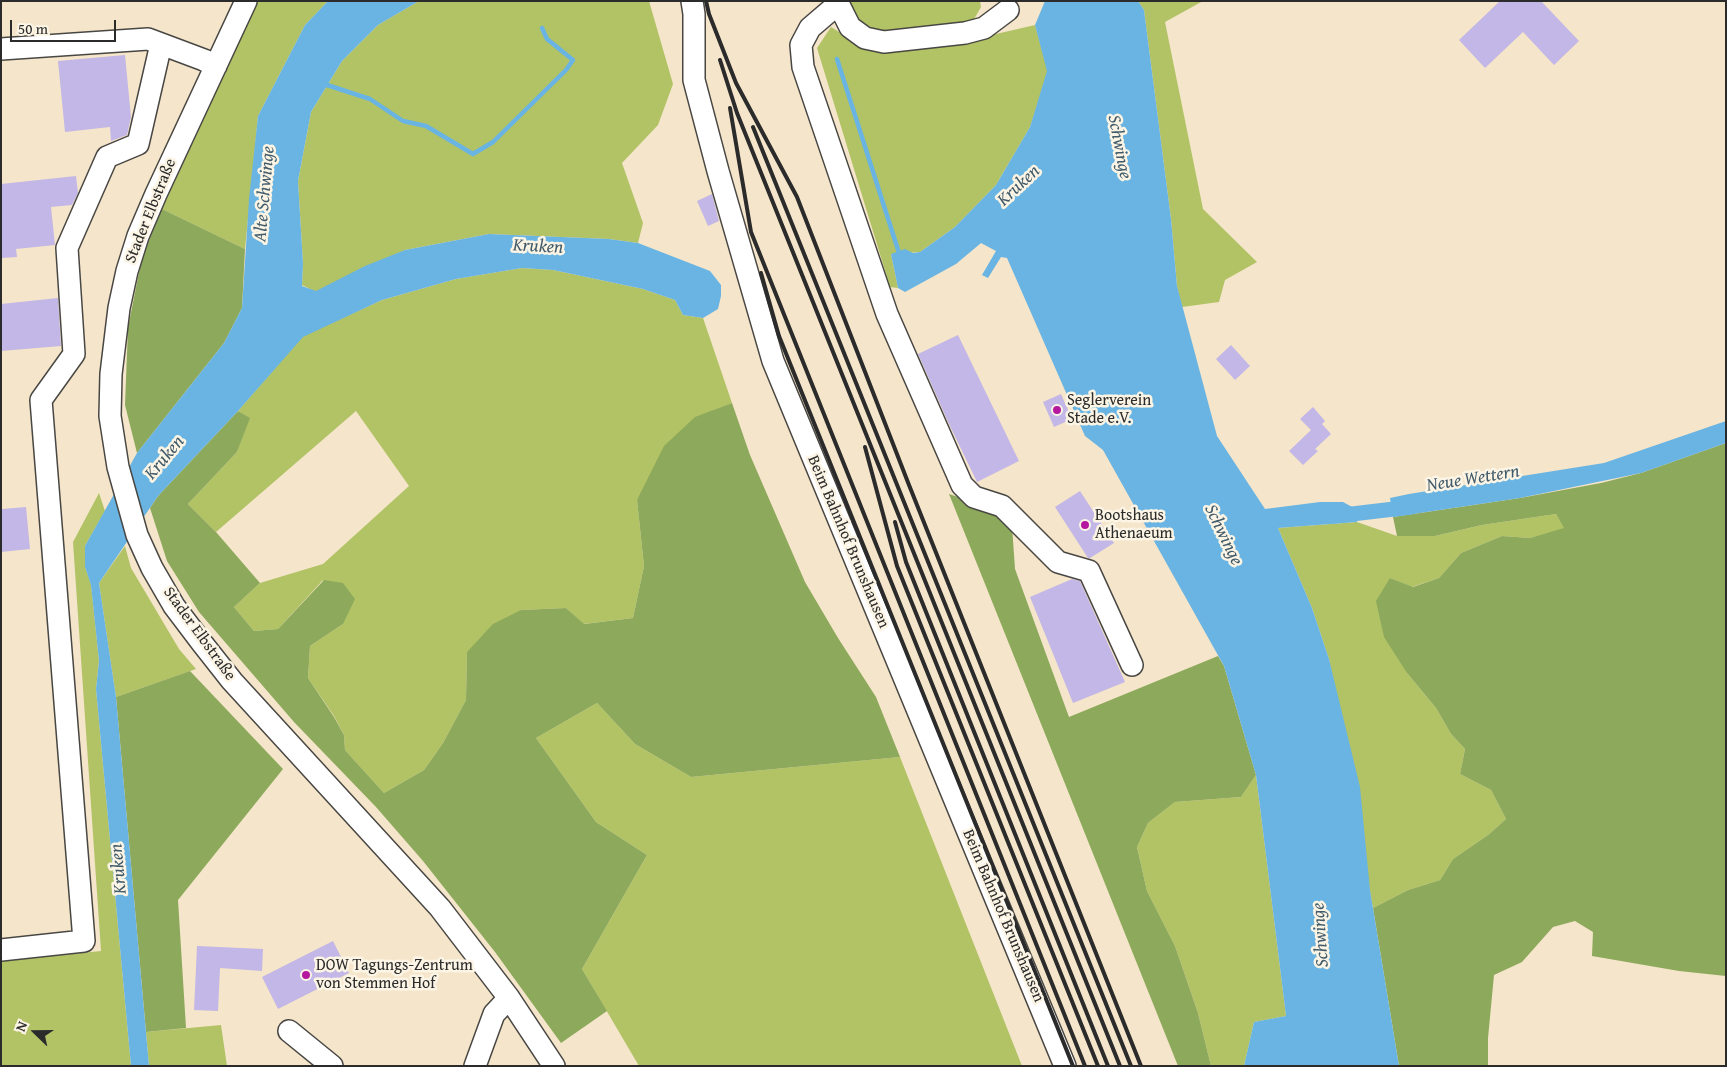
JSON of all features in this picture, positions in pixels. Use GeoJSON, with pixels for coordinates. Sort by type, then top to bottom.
{"type":"FeatureCollection","features":[{"type":"Feature","properties":{"kind":"street","name":"Stader Elbstraße"},"geometry":{"type":"LineString","coordinates":[[246,1],[138,236],[127,271],[119,308],[111,374],[110,416],[118,466],[137,534],[152,568],[174,606],[202,643],[232,681],[440,908],[508,998],[554,1066]]}},
{"type":"Feature","properties":{"kind":"street","name":"Beim Bahnhof Brunshausen"},"geometry":{"type":"LineString","coordinates":[[692,1],[694,14],[694,80],[718,171],[773,361],[1065,1066]]}},
{"type":"Feature","properties":{"kind":"street"},"geometry":{"type":"LineString","coordinates":[[1008,10],[984,28],[965,33],[884,42],[865,38],[850,26],[838,3],[810,28],[801,46],[803,67],[887,314],[962,485],[974,497],[1002,506],[1058,562],[1089,571],[1132,665]]}},
{"type":"Feature","properties":{"kind":"street"},"geometry":{"type":"LineString","coordinates":[[1,49],[148,39],[216,66]]}},
{"type":"Feature","properties":{"kind":"street"},"geometry":{"type":"LineString","coordinates":[[1,950],[84,941],[41,400],[74,354],[67,248],[107,158],[138,144],[161,44]]}},
{"type":"Feature","properties":{"kind":"street"},"geometry":{"type":"LineString","coordinates":[[475,1066],[494,1014],[508,998]]}},
{"type":"Feature","properties":{"kind":"street"},"geometry":{"type":"LineString","coordinates":[[289,1031],[332,1066]]}},
{"type":"Feature","properties":{"kind":"green space"},"geometry":{"type":"Polygon","coordinates":[[[258,1],[328,1],[305,25],[258,116],[245,249],[162,209],[258,1]]]}},
{"type":"Feature","properties":{"kind":"green space"},"geometry":{"type":"Polygon","coordinates":[[[419,1],[649,1],[673,84],[658,125],[622,163],[643,223],[638,243],[609,239],[489,234],[405,250],[316,292],[302,285],[303,264],[298,181],[311,112],[342,61],[378,25],[419,1]]]}},
{"type":"Feature","properties":{"kind":"green space"},"geometry":{"type":"Polygon","coordinates":[[[846,1],[980,1],[981,7],[973,21],[881,34],[865,30],[846,1]]]}},
{"type":"Feature","properties":{"kind":"green space"},"geometry":{"type":"Polygon","coordinates":[[[1138,1],[1203,1],[1165,22],[1203,209],[1257,262],[1225,280],[1219,302],[1182,307],[1177,286],[1171,219],[1144,10],[1138,1]]]}},
{"type":"Feature","properties":{"kind":"green space"},"geometry":{"type":"Polygon","coordinates":[[[1035,25],[1048,71],[1030,127],[996,185],[955,227],[920,252],[891,254],[898,288],[890,287],[817,48],[831,27],[870,51],[996,34],[1035,25]]]}},
{"type":"Feature","properties":{"kind":"green space"},"geometry":{"type":"Polygon","coordinates":[[[162,209],[245,249],[242,308],[224,343],[137,453],[125,405],[128,328],[142,257],[162,209]]]}},
{"type":"Feature","properties":{"kind":"green space"},"geometry":{"type":"Polygon","coordinates":[[[522,268],[553,270],[643,289],[675,300],[683,315],[703,318],[732,403],[695,418],[637,500],[644,566],[633,618],[583,624],[566,608],[521,610],[467,652],[466,700],[443,743],[424,770],[384,793],[345,750],[344,735],[334,716],[308,678],[310,646],[343,624],[323,580],[278,629],[254,631],[234,607],[260,583],[323,564],[409,486],[356,411],[216,532],[188,504],[237,452],[249,418],[238,411],[303,336],[382,300],[456,279],[522,268]]]}},
{"type":"Feature","properties":{"kind":"green space"},"geometry":{"type":"Polygon","coordinates":[[[732,403],[750,455],[805,582],[876,697],[900,757],[691,777],[635,744],[597,703],[536,738],[596,822],[647,855],[582,969],[607,1011],[561,1043],[495,952],[423,861],[376,807],[294,722],[199,612],[167,561],[150,508],[158,496],[238,411],[250,418],[237,452],[188,504],[216,532],[260,583],[234,607],[254,631],[278,629],[324,580],[343,583],[355,599],[343,624],[310,646],[308,678],[344,735],[345,750],[384,793],[424,770],[443,743],[466,700],[467,652],[493,624],[521,610],[566,608],[584,624],[633,618],[644,566],[637,500],[664,446],[695,417],[732,403]]]}},
{"type":"Feature","properties":{"kind":"green space"},"geometry":{"type":"Polygon","coordinates":[[[1726,443],[1726,976],[1679,971],[1592,956],[1593,932],[1575,921],[1553,927],[1522,962],[1494,975],[1488,1038],[1488,1066],[1399,1066],[1373,908],[1408,890],[1440,880],[1453,859],[1488,835],[1506,819],[1491,790],[1460,774],[1465,749],[1451,734],[1436,708],[1407,673],[1384,637],[1376,601],[1390,578],[1413,587],[1439,578],[1461,553],[1502,536],[1530,538],[1564,528],[1556,514],[1482,525],[1435,536],[1397,536],[1393,517],[1520,498],[1601,483],[1641,473],[1726,443]]]}},
{"type":"Feature","properties":{"kind":"green space"},"geometry":{"type":"Polygon","coordinates":[[[99,493],[105,511],[85,546],[85,567],[91,584],[99,661],[96,689],[131,1066],[1,1066],[1,961],[101,951],[73,542],[99,493]]]}},
{"type":"Feature","properties":{"kind":"green space"},"geometry":{"type":"Polygon","coordinates":[[[949,494],[991,508],[1012,526],[1015,569],[1069,717],[1218,656],[1224,666],[1256,775],[1241,797],[1175,802],[1148,823],[1137,847],[1147,891],[1175,946],[1198,1013],[1211,1066],[1178,1066],[949,494]]]}},
{"type":"Feature","properties":{"kind":"green space"},"geometry":{"type":"Polygon","coordinates":[[[1556,514],[1565,529],[1530,538],[1502,536],[1461,553],[1439,578],[1412,587],[1390,578],[1407,673],[1436,708],[1451,734],[1465,749],[1460,774],[1491,790],[1506,819],[1488,835],[1453,859],[1440,880],[1408,890],[1373,908],[1329,659],[1312,608],[1278,528],[1357,522],[1397,536],[1435,536],[1482,525],[1556,514]]]}},
{"type":"Feature","properties":{"kind":"green space"},"geometry":{"type":"Polygon","coordinates":[[[125,546],[131,568],[179,649],[196,669],[116,697],[99,583],[125,546]]]}},
{"type":"Feature","properties":{"kind":"green space"},"geometry":{"type":"Polygon","coordinates":[[[190,671],[283,769],[178,900],[186,1028],[146,1032],[116,697],[190,671]]]}},
{"type":"Feature","properties":{"kind":"green space"},"geometry":{"type":"Polygon","coordinates":[[[597,703],[635,744],[691,777],[900,757],[1022,1066],[639,1066],[582,969],[647,855],[596,822],[536,738],[597,703]]]}},
{"type":"Feature","properties":{"kind":"green space"},"geometry":{"type":"Polygon","coordinates":[[[1256,775],[1286,1016],[1254,1022],[1244,1066],[1211,1066],[1198,1013],[1175,946],[1147,891],[1137,847],[1148,823],[1175,802],[1241,797],[1256,775]]]}},
{"type":"Feature","properties":{"kind":"green space"},"geometry":{"type":"Polygon","coordinates":[[[221,1025],[227,1066],[149,1066],[146,1032],[221,1025]]]}},
{"type":"Feature","properties":{"kind":"water"},"geometry":{"type":"Polygon","coordinates":[[[328,1],[419,1],[378,25],[342,61],[311,112],[298,181],[303,264],[302,286],[316,291],[365,266],[405,250],[489,234],[609,239],[638,243],[710,271],[721,285],[721,296],[718,309],[703,318],[683,315],[675,300],[643,289],[553,270],[522,268],[456,279],[382,300],[303,337],[238,411],[158,496],[99,583],[116,697],[149,1066],[131,1066],[96,689],[99,661],[91,585],[85,567],[85,546],[137,453],[224,343],[242,308],[249,199],[258,116],[305,25],[328,1]]]}},
{"type":"Feature","properties":{"kind":"water"},"geometry":{"type":"Polygon","coordinates":[[[1045,1],[1138,1],[1144,10],[1171,219],[1177,286],[1217,436],[1265,509],[1320,502],[1343,502],[1354,508],[1357,522],[1278,528],[1312,608],[1329,659],[1360,787],[1370,890],[1399,1066],[1244,1066],[1254,1022],[1286,1016],[1256,775],[1224,666],[1103,450],[1085,436],[1007,258],[1001,257],[988,278],[982,275],[996,251],[981,243],[956,264],[905,292],[898,288],[891,254],[905,249],[913,253],[920,252],[955,227],[996,185],[1030,127],[1047,71],[1035,25],[1045,1]]]}},
{"type":"Feature","properties":{"kind":"water"},"geometry":{"type":"Polygon","coordinates":[[[1726,421],[1726,443],[1641,473],[1520,498],[1393,517],[1390,498],[1604,463],[1726,421]]]}},
{"type":"Feature","properties":{"kind":"building"},"geometry":{"type":"Polygon","coordinates":[[[1500,1],[1541,1],[1579,41],[1554,65],[1523,32],[1485,68],[1459,40],[1500,1]]]}},
{"type":"Feature","properties":{"kind":"building"},"geometry":{"type":"Polygon","coordinates":[[[125,55],[131,117],[127,135],[111,141],[110,127],[65,132],[58,61],[125,55]]]}},
{"type":"Feature","properties":{"kind":"building"},"geometry":{"type":"Polygon","coordinates":[[[76,176],[78,193],[72,205],[51,207],[55,245],[16,249],[17,257],[1,258],[1,184],[76,176]]]}},
{"type":"Feature","properties":{"kind":"building"},"geometry":{"type":"Polygon","coordinates":[[[712,194],[719,221],[708,226],[697,201],[712,194]]]}},
{"type":"Feature","properties":{"kind":"building"},"geometry":{"type":"Polygon","coordinates":[[[58,298],[61,346],[1,351],[1,304],[58,298]]]}},
{"type":"Feature","properties":{"kind":"building"},"geometry":{"type":"Polygon","coordinates":[[[958,335],[1019,461],[977,482],[918,354],[958,335]]]}},
{"type":"Feature","properties":{"kind":"building"},"geometry":{"type":"Polygon","coordinates":[[[1231,345],[1250,366],[1235,380],[1216,359],[1231,345]]]}},
{"type":"Feature","properties":{"kind":"building","name":"Seglerverein Stade e.V."},"geometry":{"type":"Polygon","coordinates":[[[1061,394],[1072,419],[1054,427],[1043,402],[1061,394]]]}},
{"type":"Feature","properties":{"kind":"building"},"geometry":{"type":"Polygon","coordinates":[[[1313,407],[1325,421],[1322,424],[1331,434],[1315,449],[1318,451],[1303,465],[1289,451],[1311,430],[1300,419],[1313,407]]]}},
{"type":"Feature","properties":{"kind":"building","name":"Bootshaus Athenaeum"},"geometry":{"type":"Polygon","coordinates":[[[1080,491],[1114,543],[1090,558],[1088,558],[1055,507],[1080,491]]]}},
{"type":"Feature","properties":{"kind":"building"},"geometry":{"type":"Polygon","coordinates":[[[26,507],[30,549],[1,552],[2,509],[26,507]]]}},
{"type":"Feature","properties":{"kind":"building"},"geometry":{"type":"Polygon","coordinates":[[[1072,579],[1080,581],[1125,682],[1073,703],[1030,597],[1072,579]]]}},
{"type":"Feature","properties":{"kind":"building","name":"DOW Tagungs-Zentrum von Stemmen Hof"},"geometry":{"type":"Polygon","coordinates":[[[333,941],[349,973],[278,1009],[262,977],[333,941]]]}},
{"type":"Feature","properties":{"kind":"building"},"geometry":{"type":"Polygon","coordinates":[[[197,946],[263,949],[262,971],[220,968],[218,1011],[194,1010],[197,946]]]}},
{"type":"Feature","properties":{"kind":"waterway"},"geometry":{"type":"LineString","coordinates":[[323,86],[327,85],[370,99],[403,121],[426,126],[473,154],[493,142],[566,70],[573,60],[547,39],[542,28]]}},
{"type":"Feature","properties":{"kind":"waterway"},"geometry":{"type":"LineString","coordinates":[[837,59],[900,256]]}},
{"type":"Feature","properties":{"kind":"waterway","name":"Neue Wettern"},"geometry":{"type":"LineString","coordinates":[[1335,516],[1411,507]]}},
{"type":"Feature","properties":{"kind":"railway"},"geometry":{"type":"LineString","coordinates":[[706,1],[709,14],[736,83],[797,197],[909,485],[1141,1066]]}},
{"type":"Feature","properties":{"kind":"railway"},"geometry":{"type":"LineString","coordinates":[[720,60],[737,113],[1120,1066]]}},
{"type":"Feature","properties":{"kind":"railway"},"geometry":{"type":"LineString","coordinates":[[730,108],[751,232],[1085,1066]]}},
{"type":"Feature","properties":{"kind":"railway"},"geometry":{"type":"LineString","coordinates":[[753,127],[1131,1066]]}},
{"type":"Feature","properties":{"kind":"railway"},"geometry":{"type":"LineString","coordinates":[[761,273],[779,336],[1073,1066]]}},
{"type":"Feature","properties":{"kind":"railway"},"geometry":{"type":"LineString","coordinates":[[865,447],[897,566],[1098,1066]]}},
{"type":"Feature","properties":{"kind":"railway"},"geometry":{"type":"LineString","coordinates":[[895,522],[906,562],[1108,1066]]}},
{"type":"Feature","properties":{"kind":"place","name":"Seglerverein Stade e.V."},"geometry":{"type":"Point","coordinates":[1057,410]}},
{"type":"Feature","properties":{"kind":"place","name":"Bootshaus Athenaeum"},"geometry":{"type":"Point","coordinates":[1085,525]}},
{"type":"Feature","properties":{"kind":"place","name":"DOW Tagungs-Zentrum von Stemmen Hof"},"geometry":{"type":"Point","coordinates":[306,975]}},
{"type":"Feature","properties":{"kind":"water label","name":"Schwinge"},"geometry":{"type":"Point","coordinates":[1119,147]}},
{"type":"Feature","properties":{"kind":"water label","name":"Kruken"},"geometry":{"type":"Point","coordinates":[1019,186]}},
{"type":"Feature","properties":{"kind":"water label","name":"Alte Schwinge"},"geometry":{"type":"Point","coordinates":[265,194]}},
{"type":"Feature","properties":{"kind":"water label","name":"Kruken"},"geometry":{"type":"Point","coordinates":[538,247]}},
{"type":"Feature","properties":{"kind":"water label","name":"Kruken"},"geometry":{"type":"Point","coordinates":[165,458]}},
{"type":"Feature","properties":{"kind":"water label","name":"Schwinge"},"geometry":{"type":"Point","coordinates":[1223,535]}},
{"type":"Feature","properties":{"kind":"water label","name":"Kruken"},"geometry":{"type":"Point","coordinates":[119,869]}},
{"type":"Feature","properties":{"kind":"water label","name":"Schwinge"},"geometry":{"type":"Point","coordinates":[1321,935]}}]}
